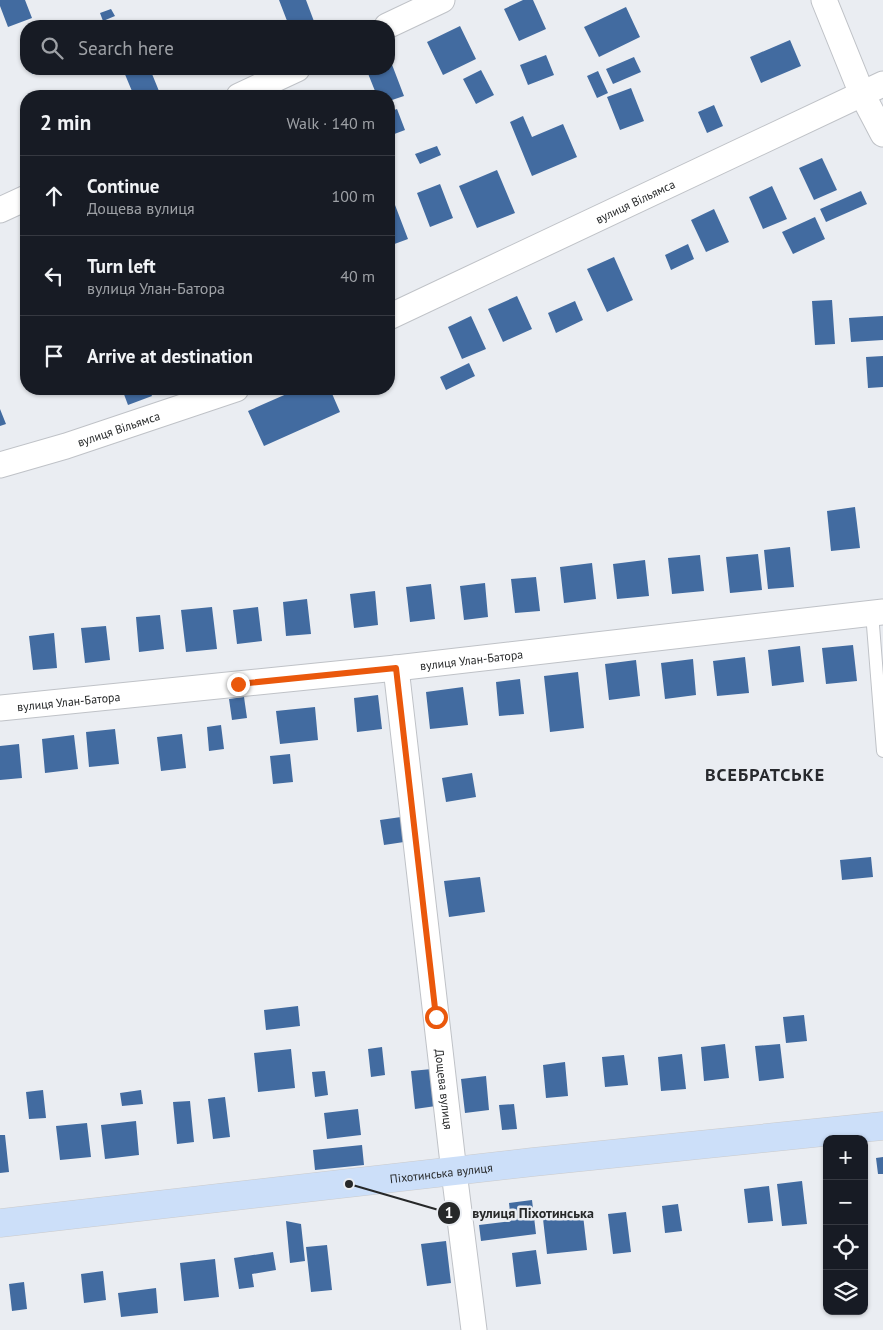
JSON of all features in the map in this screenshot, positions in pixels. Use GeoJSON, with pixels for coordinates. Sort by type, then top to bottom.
{"type":"FeatureCollection","features":[{"type":"Feature","properties":{"kind":"main road","name":"Піхотинська вулиця"},"geometry":{"type":"LineString","coordinates":[[0,1222],[533,1162],[883,1126]]}},
{"type":"Feature","properties":{"kind":"street"},"geometry":{"type":"LineString","coordinates":[[395,22],[442,0]]}},
{"type":"Feature","properties":{"kind":"street"},"geometry":{"type":"LineString","coordinates":[[824,0],[872,89],[883,134]]}},
{"type":"Feature","properties":{"kind":"street"},"geometry":{"type":"LineString","coordinates":[[252,90],[284,75]]}},
{"type":"Feature","properties":{"kind":"street","name":"вулиця Вільямса"},"geometry":{"type":"LineString","coordinates":[[395,314],[872,89]]}},
{"type":"Feature","properties":{"kind":"street"},"geometry":{"type":"LineString","coordinates":[[0,210],[20,201]]}},
{"type":"Feature","properties":{"kind":"street","name":"вулиця Вільямса"},"geometry":{"type":"LineString","coordinates":[[0,465],[66,446],[218,395]]}},
{"type":"Feature","properties":{"kind":"street","name":"вулиця Улан-Батора"},"geometry":{"type":"LineString","coordinates":[[0,708],[396,668],[877,613]]}},
{"type":"Feature","properties":{"kind":"street","name":"Дощева вулиця"},"geometry":{"type":"LineString","coordinates":[[396,668],[474,1330]]}},
{"type":"Feature","properties":{"kind":"lane"},"geometry":{"type":"LineString","coordinates":[[877,613],[883,751]]}},
{"type":"Feature","properties":{"kind":"building"},"geometry":{"type":"Polygon","coordinates":[[[0,0],[25,0],[32,18],[20,20],[20,22],[8,27],[0,6],[0,0]]]}},
{"type":"Feature","properties":{"kind":"building"},"geometry":{"type":"Polygon","coordinates":[[[279,0],[306,0],[314,20],[287,20],[279,0]]]}},
{"type":"Feature","properties":{"kind":"building"},"geometry":{"type":"Polygon","coordinates":[[[523,0],[533,0],[546,29],[519,41],[504,9],[523,0]]]}},
{"type":"Feature","properties":{"kind":"building"},"geometry":{"type":"Polygon","coordinates":[[[626,7],[640,37],[599,57],[584,27],[626,7]]]}},
{"type":"Feature","properties":{"kind":"building"},"geometry":{"type":"Polygon","coordinates":[[[111,9],[115,16],[103,20],[100,13],[111,9]]]}},
{"type":"Feature","properties":{"kind":"building"},"geometry":{"type":"Polygon","coordinates":[[[460,26],[476,59],[443,75],[427,42],[460,26]]]}},
{"type":"Feature","properties":{"kind":"building"},"geometry":{"type":"Polygon","coordinates":[[[790,40],[801,66],[761,83],[750,57],[790,40]]]}},
{"type":"Feature","properties":{"kind":"building"},"geometry":{"type":"Polygon","coordinates":[[[546,55],[554,75],[528,85],[520,65],[546,55]]]}},
{"type":"Feature","properties":{"kind":"building"},"geometry":{"type":"Polygon","coordinates":[[[634,57],[641,72],[613,84],[606,69],[634,57]]]}},
{"type":"Feature","properties":{"kind":"building"},"geometry":{"type":"Polygon","coordinates":[[[481,70],[494,95],[476,104],[463,79],[481,70]]]}},
{"type":"Feature","properties":{"kind":"building"},"geometry":{"type":"Polygon","coordinates":[[[598,71],[608,93],[597,98],[587,76],[598,71]]]}},
{"type":"Feature","properties":{"kind":"building"},"geometry":{"type":"Polygon","coordinates":[[[395,72],[404,96],[395,99],[395,90],[375,90],[369,75],[395,75],[395,72]]]}},
{"type":"Feature","properties":{"kind":"building"},"geometry":{"type":"Polygon","coordinates":[[[125,75],[152,75],[159,90],[132,90],[125,75]]]}},
{"type":"Feature","properties":{"kind":"building"},"geometry":{"type":"Polygon","coordinates":[[[631,88],[644,121],[620,130],[607,97],[631,88]]]}},
{"type":"Feature","properties":{"kind":"building"},"geometry":{"type":"Polygon","coordinates":[[[714,105],[723,126],[707,133],[698,112],[714,105]]]}},
{"type":"Feature","properties":{"kind":"building"},"geometry":{"type":"Polygon","coordinates":[[[397,109],[405,130],[395,134],[395,110],[397,109]]]}},
{"type":"Feature","properties":{"kind":"building"},"geometry":{"type":"Polygon","coordinates":[[[523,116],[532,137],[563,124],[577,157],[532,176],[510,122],[523,116]]]}},
{"type":"Feature","properties":{"kind":"building"},"geometry":{"type":"Polygon","coordinates":[[[437,146],[441,155],[420,164],[415,154],[437,146]]]}},
{"type":"Feature","properties":{"kind":"building"},"geometry":{"type":"Polygon","coordinates":[[[822,158],[837,190],[814,200],[799,168],[822,158]]]}},
{"type":"Feature","properties":{"kind":"building"},"geometry":{"type":"Polygon","coordinates":[[[497,170],[515,213],[477,228],[459,186],[497,170]]]}},
{"type":"Feature","properties":{"kind":"building"},"geometry":{"type":"Polygon","coordinates":[[[440,184],[453,218],[430,227],[417,193],[440,184]]]}},
{"type":"Feature","properties":{"kind":"building"},"geometry":{"type":"Polygon","coordinates":[[[772,186],[787,219],[763,229],[749,197],[772,186]]]}},
{"type":"Feature","properties":{"kind":"building"},"geometry":{"type":"Polygon","coordinates":[[[861,191],[867,204],[826,222],[820,209],[861,191]]]}},
{"type":"Feature","properties":{"kind":"building"},"geometry":{"type":"Polygon","coordinates":[[[395,205],[408,239],[395,244],[395,205]]]}},
{"type":"Feature","properties":{"kind":"building"},"geometry":{"type":"Polygon","coordinates":[[[714,209],[729,242],[706,252],[691,220],[714,209]]]}},
{"type":"Feature","properties":{"kind":"building"},"geometry":{"type":"Polygon","coordinates":[[[815,217],[825,239],[793,254],[782,232],[815,217]]]}},
{"type":"Feature","properties":{"kind":"building"},"geometry":{"type":"Polygon","coordinates":[[[688,244],[694,259],[671,270],[665,255],[688,244]]]}},
{"type":"Feature","properties":{"kind":"building"},"geometry":{"type":"Polygon","coordinates":[[[614,257],[633,300],[607,312],[587,269],[614,257]]]}},
{"type":"Feature","properties":{"kind":"building"},"geometry":{"type":"Polygon","coordinates":[[[517,296],[532,329],[503,342],[488,309],[517,296]]]}},
{"type":"Feature","properties":{"kind":"building"},"geometry":{"type":"Polygon","coordinates":[[[832,300],[835,344],[815,345],[812,301],[832,300]]]}},
{"type":"Feature","properties":{"kind":"building"},"geometry":{"type":"Polygon","coordinates":[[[575,301],[583,320],[556,333],[548,313],[575,301]]]}},
{"type":"Feature","properties":{"kind":"building"},"geometry":{"type":"Polygon","coordinates":[[[471,316],[486,349],[462,359],[448,327],[471,316]]]}},
{"type":"Feature","properties":{"kind":"building"},"geometry":{"type":"Polygon","coordinates":[[[883,316],[883,340],[851,342],[849,318],[883,316]]]}},
{"type":"Feature","properties":{"kind":"building"},"geometry":{"type":"Polygon","coordinates":[[[883,356],[883,387],[868,388],[866,357],[883,356]]]}},
{"type":"Feature","properties":{"kind":"building"},"geometry":{"type":"Polygon","coordinates":[[[469,363],[475,376],[446,390],[440,377],[469,363]]]}},
{"type":"Feature","properties":{"kind":"building"},"geometry":{"type":"Polygon","coordinates":[[[124,395],[152,396],[128,405],[124,395]]]}},
{"type":"Feature","properties":{"kind":"building"},"geometry":{"type":"Polygon","coordinates":[[[284,395],[333,395],[340,412],[264,446],[248,411],[284,395]]]}},
{"type":"Feature","properties":{"kind":"building"},"geometry":{"type":"Polygon","coordinates":[[[0,409],[6,424],[0,426],[0,409]]]}},
{"type":"Feature","properties":{"kind":"building"},"geometry":{"type":"Polygon","coordinates":[[[855,507],[860,548],[831,551],[827,511],[855,507]]]}},
{"type":"Feature","properties":{"kind":"building"},"geometry":{"type":"Polygon","coordinates":[[[790,547],[794,587],[768,589],[764,550],[790,547]]]}},
{"type":"Feature","properties":{"kind":"building"},"geometry":{"type":"Polygon","coordinates":[[[758,554],[762,590],[730,593],[726,557],[758,554]]]}},
{"type":"Feature","properties":{"kind":"building"},"geometry":{"type":"Polygon","coordinates":[[[700,555],[704,591],[672,594],[668,558],[700,555]]]}},
{"type":"Feature","properties":{"kind":"building"},"geometry":{"type":"Polygon","coordinates":[[[645,560],[649,596],[617,599],[613,564],[645,560]]]}},
{"type":"Feature","properties":{"kind":"building"},"geometry":{"type":"Polygon","coordinates":[[[592,563],[596,599],[564,603],[560,567],[592,563]]]}},
{"type":"Feature","properties":{"kind":"building"},"geometry":{"type":"Polygon","coordinates":[[[536,577],[540,611],[515,613],[511,579],[536,577]]]}},
{"type":"Feature","properties":{"kind":"building"},"geometry":{"type":"Polygon","coordinates":[[[485,583],[488,617],[464,620],[460,586],[485,583]]]}},
{"type":"Feature","properties":{"kind":"building"},"geometry":{"type":"Polygon","coordinates":[[[431,584],[435,619],[410,622],[406,587],[431,584]]]}},
{"type":"Feature","properties":{"kind":"building"},"geometry":{"type":"Polygon","coordinates":[[[375,591],[378,625],[354,628],[350,594],[375,591]]]}},
{"type":"Feature","properties":{"kind":"building"},"geometry":{"type":"Polygon","coordinates":[[[307,599],[311,634],[286,636],[283,602],[307,599]]]}},
{"type":"Feature","properties":{"kind":"building"},"geometry":{"type":"Polygon","coordinates":[[[212,607],[217,649],[186,652],[181,610],[212,607]]]}},
{"type":"Feature","properties":{"kind":"building"},"geometry":{"type":"Polygon","coordinates":[[[258,607],[262,641],[237,644],[233,610],[258,607]]]}},
{"type":"Feature","properties":{"kind":"building"},"geometry":{"type":"Polygon","coordinates":[[[160,615],[164,649],[139,652],[136,617],[160,615]]]}},
{"type":"Feature","properties":{"kind":"building"},"geometry":{"type":"Polygon","coordinates":[[[106,626],[110,660],[85,663],[81,628],[106,626]]]}},
{"type":"Feature","properties":{"kind":"building"},"geometry":{"type":"Polygon","coordinates":[[[54,633],[57,668],[33,670],[29,636],[54,633]]]}},
{"type":"Feature","properties":{"kind":"building"},"geometry":{"type":"Polygon","coordinates":[[[853,645],[857,681],[826,684],[822,648],[853,645]]]}},
{"type":"Feature","properties":{"kind":"building"},"geometry":{"type":"Polygon","coordinates":[[[800,646],[804,682],[772,686],[768,650],[800,646]]]}},
{"type":"Feature","properties":{"kind":"building"},"geometry":{"type":"Polygon","coordinates":[[[745,657],[749,693],[717,696],[713,661],[745,657]]]}},
{"type":"Feature","properties":{"kind":"building"},"geometry":{"type":"Polygon","coordinates":[[[693,659],[696,695],[665,699],[661,663],[693,659]]]}},
{"type":"Feature","properties":{"kind":"building"},"geometry":{"type":"Polygon","coordinates":[[[636,660],[640,696],[609,700],[605,664],[636,660]]]}},
{"type":"Feature","properties":{"kind":"building"},"geometry":{"type":"Polygon","coordinates":[[[578,672],[584,728],[550,732],[544,676],[578,672]]]}},
{"type":"Feature","properties":{"kind":"building"},"geometry":{"type":"Polygon","coordinates":[[[520,679],[524,714],[499,716],[496,682],[520,679]]]}},
{"type":"Feature","properties":{"kind":"building"},"geometry":{"type":"Polygon","coordinates":[[[463,687],[468,725],[430,729],[426,692],[463,687]]]}},
{"type":"Feature","properties":{"kind":"building"},"geometry":{"type":"Polygon","coordinates":[[[378,695],[382,729],[357,732],[354,698],[378,695]]]}},
{"type":"Feature","properties":{"kind":"building"},"geometry":{"type":"Polygon","coordinates":[[[244,697],[247,718],[232,720],[229,699],[244,697]]]}},
{"type":"Feature","properties":{"kind":"building"},"geometry":{"type":"Polygon","coordinates":[[[315,707],[318,740],[280,744],[276,711],[315,707]]]}},
{"type":"Feature","properties":{"kind":"building"},"geometry":{"type":"Polygon","coordinates":[[[221,725],[224,749],[209,751],[207,727],[221,725]]]}},
{"type":"Feature","properties":{"kind":"building"},"geometry":{"type":"Polygon","coordinates":[[[115,729],[119,764],[89,767],[86,732],[115,729]]]}},
{"type":"Feature","properties":{"kind":"building"},"geometry":{"type":"Polygon","coordinates":[[[182,734],[186,768],[161,771],[157,737],[182,734]]]}},
{"type":"Feature","properties":{"kind":"building"},"geometry":{"type":"Polygon","coordinates":[[[74,735],[78,769],[45,773],[42,739],[74,735]]]}},
{"type":"Feature","properties":{"kind":"building"},"geometry":{"type":"Polygon","coordinates":[[[19,744],[22,778],[0,780],[0,746],[19,744]]]}},
{"type":"Feature","properties":{"kind":"building"},"geometry":{"type":"Polygon","coordinates":[[[290,754],[293,782],[273,784],[270,756],[290,754]]]}},
{"type":"Feature","properties":{"kind":"building"},"geometry":{"type":"Polygon","coordinates":[[[472,773],[476,797],[446,802],[442,778],[472,773]]]}},
{"type":"Feature","properties":{"kind":"building"},"geometry":{"type":"Polygon","coordinates":[[[401,817],[404,842],[384,845],[380,820],[401,817]]]}},
{"type":"Feature","properties":{"kind":"building"},"geometry":{"type":"Polygon","coordinates":[[[871,857],[873,877],[842,880],[840,860],[871,857]]]}},
{"type":"Feature","properties":{"kind":"building"},"geometry":{"type":"Polygon","coordinates":[[[480,877],[485,912],[449,917],[444,881],[480,877]]]}},
{"type":"Feature","properties":{"kind":"building"},"geometry":{"type":"Polygon","coordinates":[[[298,1006],[300,1026],[266,1030],[264,1010],[298,1006]]]}},
{"type":"Feature","properties":{"kind":"building"},"geometry":{"type":"Polygon","coordinates":[[[804,1015],[807,1041],[786,1043],[783,1017],[804,1015]]]}},
{"type":"Feature","properties":{"kind":"building"},"geometry":{"type":"Polygon","coordinates":[[[725,1044],[729,1078],[704,1081],[701,1047],[725,1044]]]}},
{"type":"Feature","properties":{"kind":"building"},"geometry":{"type":"Polygon","coordinates":[[[780,1044],[784,1078],[759,1081],[755,1046],[780,1044]]]}},
{"type":"Feature","properties":{"kind":"building"},"geometry":{"type":"Polygon","coordinates":[[[382,1047],[385,1075],[371,1077],[368,1049],[382,1047]]]}},
{"type":"Feature","properties":{"kind":"building"},"geometry":{"type":"Polygon","coordinates":[[[291,1049],[295,1088],[258,1092],[254,1053],[291,1049]]]}},
{"type":"Feature","properties":{"kind":"building"},"geometry":{"type":"Polygon","coordinates":[[[682,1054],[686,1089],[661,1091],[658,1057],[682,1054]]]}},
{"type":"Feature","properties":{"kind":"building"},"geometry":{"type":"Polygon","coordinates":[[[624,1055],[628,1085],[605,1087],[602,1057],[624,1055]]]}},
{"type":"Feature","properties":{"kind":"building"},"geometry":{"type":"Polygon","coordinates":[[[565,1062],[568,1096],[546,1098],[543,1065],[565,1062]]]}},
{"type":"Feature","properties":{"kind":"building"},"geometry":{"type":"Polygon","coordinates":[[[432,1069],[436,1106],[415,1109],[411,1071],[432,1069]]]}},
{"type":"Feature","properties":{"kind":"building"},"geometry":{"type":"Polygon","coordinates":[[[325,1071],[328,1095],[315,1097],[312,1072],[325,1071]]]}},
{"type":"Feature","properties":{"kind":"building"},"geometry":{"type":"Polygon","coordinates":[[[486,1076],[489,1110],[465,1113],[461,1079],[486,1076]]]}},
{"type":"Feature","properties":{"kind":"building"},"geometry":{"type":"Polygon","coordinates":[[[43,1090],[46,1118],[29,1119],[26,1092],[43,1090]]]}},
{"type":"Feature","properties":{"kind":"building"},"geometry":{"type":"Polygon","coordinates":[[[141,1090],[143,1104],[122,1106],[120,1093],[141,1090]]]}},
{"type":"Feature","properties":{"kind":"building"},"geometry":{"type":"Polygon","coordinates":[[[225,1097],[230,1137],[213,1139],[208,1099],[225,1097]]]}},
{"type":"Feature","properties":{"kind":"building"},"geometry":{"type":"Polygon","coordinates":[[[190,1101],[194,1142],[177,1144],[173,1102],[190,1101]]]}},
{"type":"Feature","properties":{"kind":"building"},"geometry":{"type":"Polygon","coordinates":[[[514,1104],[517,1129],[502,1130],[499,1105],[514,1104]]]}},
{"type":"Feature","properties":{"kind":"building"},"geometry":{"type":"Polygon","coordinates":[[[358,1109],[361,1135],[327,1139],[324,1113],[358,1109]]]}},
{"type":"Feature","properties":{"kind":"building"},"geometry":{"type":"Polygon","coordinates":[[[136,1121],[139,1155],[105,1159],[101,1125],[136,1121]]]}},
{"type":"Feature","properties":{"kind":"building"},"geometry":{"type":"Polygon","coordinates":[[[87,1123],[91,1157],[60,1160],[56,1126],[87,1123]]]}},
{"type":"Feature","properties":{"kind":"building"},"geometry":{"type":"Polygon","coordinates":[[[0,1135],[5,1135],[9,1172],[0,1173],[0,1135]]]}},
{"type":"Feature","properties":{"kind":"building"},"geometry":{"type":"Polygon","coordinates":[[[362,1145],[364,1165],[315,1170],[313,1150],[362,1145]]]}},
{"type":"Feature","properties":{"kind":"building"},"geometry":{"type":"Polygon","coordinates":[[[883,1157],[883,1174],[878,1174],[876,1158],[883,1157]]]}},
{"type":"Feature","properties":{"kind":"building"},"geometry":{"type":"Polygon","coordinates":[[[802,1181],[807,1224],[782,1226],[777,1184],[802,1181]]]}},
{"type":"Feature","properties":{"kind":"building"},"geometry":{"type":"Polygon","coordinates":[[[769,1186],[773,1221],[748,1223],[744,1189],[769,1186]]]}},
{"type":"Feature","properties":{"kind":"building"},"geometry":{"type":"Polygon","coordinates":[[[532,1200],[536,1234],[481,1241],[479,1225],[511,1221],[509,1203],[532,1200]]]}},
{"type":"Feature","properties":{"kind":"building"},"geometry":{"type":"Polygon","coordinates":[[[678,1204],[682,1231],[665,1233],[662,1206],[678,1204]]]}},
{"type":"Feature","properties":{"kind":"building"},"geometry":{"type":"Polygon","coordinates":[[[626,1212],[631,1252],[613,1254],[608,1214],[626,1212]]]}},
{"type":"Feature","properties":{"kind":"building"},"geometry":{"type":"Polygon","coordinates":[[[583,1215],[587,1250],[547,1254],[543,1219],[583,1215]]]}},
{"type":"Feature","properties":{"kind":"building"},"geometry":{"type":"Polygon","coordinates":[[[286,1221],[301,1224],[305,1261],[290,1263],[286,1221]]]}},
{"type":"Feature","properties":{"kind":"building"},"geometry":{"type":"Polygon","coordinates":[[[446,1241],[451,1283],[427,1286],[421,1244],[446,1241]]]}},
{"type":"Feature","properties":{"kind":"building"},"geometry":{"type":"Polygon","coordinates":[[[327,1245],[332,1290],[311,1292],[306,1247],[327,1245]]]}},
{"type":"Feature","properties":{"kind":"building"},"geometry":{"type":"Polygon","coordinates":[[[536,1250],[541,1284],[516,1287],[512,1253],[536,1250]]]}},
{"type":"Feature","properties":{"kind":"building"},"geometry":{"type":"Polygon","coordinates":[[[273,1252],[276,1270],[252,1274],[254,1287],[239,1289],[234,1258],[273,1252]]]}},
{"type":"Feature","properties":{"kind":"building"},"geometry":{"type":"Polygon","coordinates":[[[215,1259],[219,1297],[184,1301],[180,1263],[215,1259]]]}},
{"type":"Feature","properties":{"kind":"building"},"geometry":{"type":"Polygon","coordinates":[[[103,1271],[106,1300],[84,1303],[81,1274],[103,1271]]]}},
{"type":"Feature","properties":{"kind":"building"},"geometry":{"type":"Polygon","coordinates":[[[24,1282],[27,1309],[12,1311],[9,1284],[24,1282]]]}},
{"type":"Feature","properties":{"kind":"building"},"geometry":{"type":"Polygon","coordinates":[[[156,1288],[158,1313],[121,1317],[118,1293],[156,1288]]]}},
{"type":"Feature","properties":{"kind":"place","name":"вулиця Піхотинська"},"geometry":{"type":"Point","coordinates":[349,1184]}},
{"type":"Feature","properties":{"kind":"district","name":"ВСЕБРАТСЬКЕ"},"geometry":{"type":"Point","coordinates":[765,774]}},
{"type":"Feature","properties":{"kind":"route"},"geometry":{"type":"LineString","coordinates":[[238,684],[396,668],[436,1017]]}}]}
